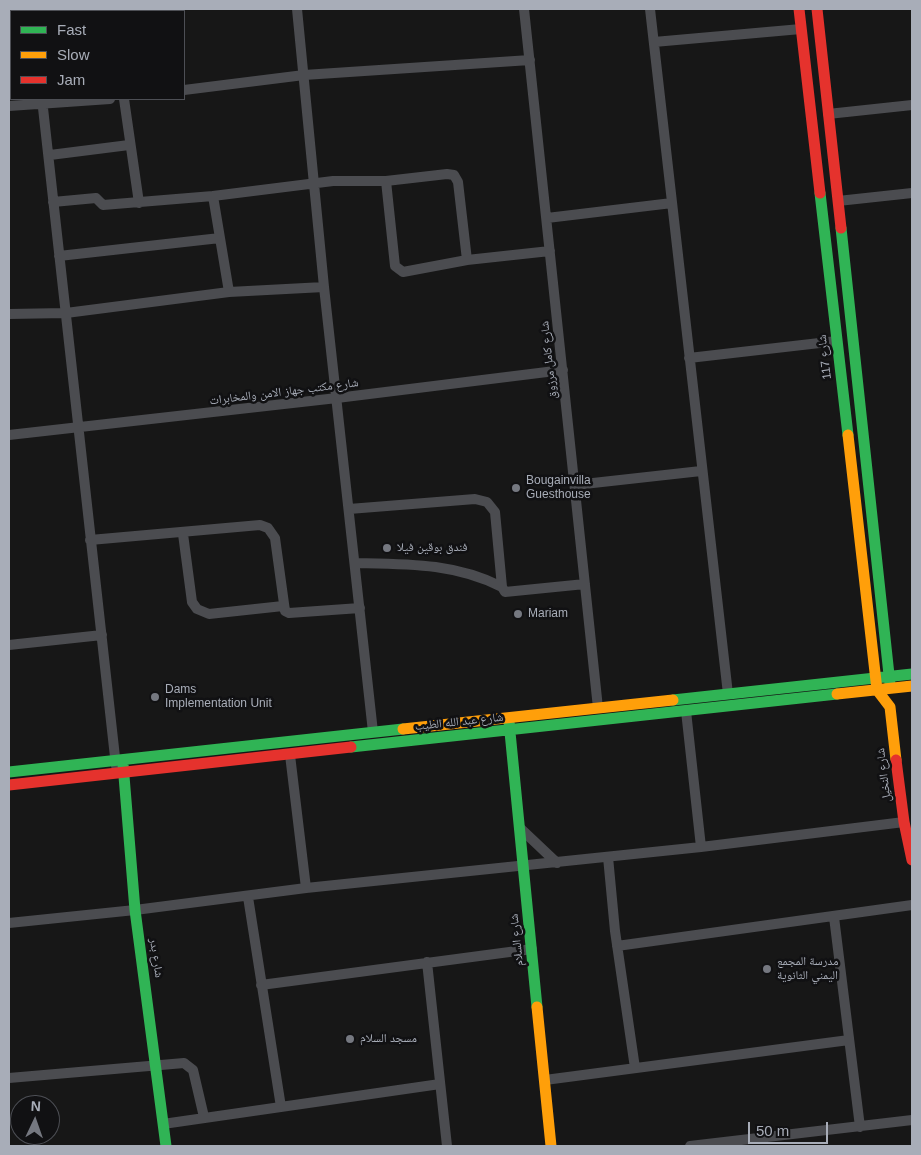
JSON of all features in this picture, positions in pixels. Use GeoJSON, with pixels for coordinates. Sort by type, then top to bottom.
{"type":"FeatureCollection","features":[{"type":"Feature","properties":{"kind":"street"},"geometry":{"type":"LineString","coordinates":[[297,9],[324,287],[348,509],[356,563],[373,732]]}},
{"type":"Feature","properties":{"kind":"street","name":"شارع كامل مرزوق"},"geometry":{"type":"LineString","coordinates":[[524,9],[598,708]]}},
{"type":"Feature","properties":{"kind":"street"},"geometry":{"type":"LineString","coordinates":[[650,9],[728,694]]}},
{"type":"Feature","properties":{"kind":"street","name":"شارع 117"},"geometry":{"type":"LineString","coordinates":[[799,9],[875,678],[884,693]]}},
{"type":"Feature","properties":{"kind":"street"},"geometry":{"type":"LineString","coordinates":[[817,9],[889,676],[884,693]]}},
{"type":"Feature","properties":{"kind":"street"},"geometry":{"type":"LineString","coordinates":[[654,42],[801,29]]}},
{"type":"Feature","properties":{"kind":"street"},"geometry":{"type":"LineString","coordinates":[[185,90],[304,75],[530,60]]}},
{"type":"Feature","properties":{"kind":"street"},"geometry":{"type":"LineString","coordinates":[[9,106],[42,101],[76,100]]}},
{"type":"Feature","properties":{"kind":"street"},"geometry":{"type":"LineString","coordinates":[[124,100],[129,145],[139,203]]}},
{"type":"Feature","properties":{"kind":"street"},"geometry":{"type":"LineString","coordinates":[[42,101],[50,155],[58,256],[66,313],[90,540],[119,760]]}},
{"type":"Feature","properties":{"kind":"street"},"geometry":{"type":"LineString","coordinates":[[828,114],[912,105]]}},
{"type":"Feature","properties":{"kind":"street"},"geometry":{"type":"LineString","coordinates":[[50,155],[129,145]]}},
{"type":"Feature","properties":{"kind":"street"},"geometry":{"type":"LineString","coordinates":[[816,164],[834,163]]}},
{"type":"Feature","properties":{"kind":"street"},"geometry":{"type":"LineString","coordinates":[[53,202],[96,198],[103,205],[139,203],[314,183],[360,180],[386,181],[447,174],[454,176],[458,182],[467,260]]}},
{"type":"Feature","properties":{"kind":"street"},"geometry":{"type":"LineString","coordinates":[[386,181],[398,270],[403,272],[467,260],[550,251]]}},
{"type":"Feature","properties":{"kind":"street"},"geometry":{"type":"LineString","coordinates":[[838,201],[912,192]]}},
{"type":"Feature","properties":{"kind":"street"},"geometry":{"type":"LineString","coordinates":[[213,196],[229,292]]}},
{"type":"Feature","properties":{"kind":"street"},"geometry":{"type":"LineString","coordinates":[[546,218],[672,203]]}},
{"type":"Feature","properties":{"kind":"street"},"geometry":{"type":"LineString","coordinates":[[58,256],[220,238]]}},
{"type":"Feature","properties":{"kind":"street"},"geometry":{"type":"LineString","coordinates":[[9,314],[66,313],[229,292],[324,287]]}},
{"type":"Feature","properties":{"kind":"street"},"geometry":{"type":"LineString","coordinates":[[689,358],[836,341]]}},
{"type":"Feature","properties":{"kind":"street","name":"شارع مكتب جهاز الامن والمخابرات"},"geometry":{"type":"LineString","coordinates":[[9,435],[563,370]]}},
{"type":"Feature","properties":{"kind":"street"},"geometry":{"type":"LineString","coordinates":[[575,485],[701,470]]}},
{"type":"Feature","properties":{"kind":"street"},"geometry":{"type":"LineString","coordinates":[[348,509],[475,499],[487,502],[496,512],[502,587],[505,592],[585,584]]}},
{"type":"Feature","properties":{"kind":"street"},"geometry":{"type":"LineString","coordinates":[[90,540],[183,534],[260,525],[268,528],[275,538],[285,611],[289,613],[360,608]]}},
{"type":"Feature","properties":{"kind":"street"},"geometry":{"type":"LineString","coordinates":[[183,534],[192,602],[198,609],[209,614],[284,606]]}},
{"type":"Feature","properties":{"kind":"street"},"geometry":{"type":"LineString","coordinates":[[356,563],[417,564],[450,568],[485,578],[502,587]]}},
{"type":"Feature","properties":{"kind":"street"},"geometry":{"type":"LineString","coordinates":[[9,645],[102,635]]}},
{"type":"Feature","properties":{"kind":"street","name":"شارع عبد الله الطيب"},"geometry":{"type":"LineString","coordinates":[[9,772],[912,674]]}},
{"type":"Feature","properties":{"kind":"street","name":"شارع عبد الله الطيب"},"geometry":{"type":"LineString","coordinates":[[9,786],[686,711],[884,693],[912,686]]}},
{"type":"Feature","properties":{"kind":"street","name":"شارع النخيل"},"geometry":{"type":"LineString","coordinates":[[884,693],[891,715],[904,822],[912,860]]}},
{"type":"Feature","properties":{"kind":"street"},"geometry":{"type":"LineString","coordinates":[[686,711],[701,847]]}},
{"type":"Feature","properties":{"kind":"street","name":"شارع السلام"},"geometry":{"type":"LineString","coordinates":[[509,717],[551,1146]]}},
{"type":"Feature","properties":{"kind":"street"},"geometry":{"type":"LineString","coordinates":[[290,755],[306,888]]}},
{"type":"Feature","properties":{"kind":"street","name":"شارع بدر"},"geometry":{"type":"LineString","coordinates":[[119,760],[166,1146]]}},
{"type":"Feature","properties":{"kind":"street"},"geometry":{"type":"LineString","coordinates":[[9,923],[248,897],[306,888],[701,847],[904,822]]}},
{"type":"Feature","properties":{"kind":"street"},"geometry":{"type":"LineString","coordinates":[[520,828],[557,863]]}},
{"type":"Feature","properties":{"kind":"street"},"geometry":{"type":"LineString","coordinates":[[608,857],[617,946],[634,1068]]}},
{"type":"Feature","properties":{"kind":"street"},"geometry":{"type":"LineString","coordinates":[[248,897],[281,1107]]}},
{"type":"Feature","properties":{"kind":"street"},"geometry":{"type":"LineString","coordinates":[[617,946],[912,905]]}},
{"type":"Feature","properties":{"kind":"street"},"geometry":{"type":"LineString","coordinates":[[834,917],[860,1127]]}},
{"type":"Feature","properties":{"kind":"street"},"geometry":{"type":"LineString","coordinates":[[261,985],[532,949]]}},
{"type":"Feature","properties":{"kind":"street"},"geometry":{"type":"LineString","coordinates":[[427,962],[447,1146]]}},
{"type":"Feature","properties":{"kind":"street"},"geometry":{"type":"LineString","coordinates":[[545,1080],[849,1040]]}},
{"type":"Feature","properties":{"kind":"street"},"geometry":{"type":"LineString","coordinates":[[9,1078],[184,1063],[190,1066],[204,1117]]}},
{"type":"Feature","properties":{"kind":"street"},"geometry":{"type":"LineString","coordinates":[[163,1124],[440,1084]]}},
{"type":"Feature","properties":{"kind":"street"},"geometry":{"type":"LineString","coordinates":[[690,1146],[765,1142],[912,1120]]}},
{"type":"Feature","properties":{"kind":"traffic: fast"},"geometry":{"type":"LineString","coordinates":[[820,193],[848,435]]}},
{"type":"Feature","properties":{"kind":"traffic: fast"},"geometry":{"type":"LineString","coordinates":[[841,228],[890,684]]}},
{"type":"Feature","properties":{"kind":"traffic: fast"},"geometry":{"type":"LineString","coordinates":[[673,700],[912,674]]}},
{"type":"Feature","properties":{"kind":"traffic: fast"},"geometry":{"type":"LineString","coordinates":[[351,747],[837,694]]}},
{"type":"Feature","properties":{"kind":"traffic: fast"},"geometry":{"type":"LineString","coordinates":[[509,722],[537,1007]]}},
{"type":"Feature","properties":{"kind":"traffic: fast"},"geometry":{"type":"LineString","coordinates":[[9,772],[403,729]]}},
{"type":"Feature","properties":{"kind":"traffic: fast"},"geometry":{"type":"LineString","coordinates":[[123,764],[135,910],[166,1146]]}},
{"type":"Feature","properties":{"kind":"traffic: slow"},"geometry":{"type":"LineString","coordinates":[[848,435],[877,690],[890,707],[896,760]]}},
{"type":"Feature","properties":{"kind":"traffic: slow"},"geometry":{"type":"LineString","coordinates":[[837,694],[912,686]]}},
{"type":"Feature","properties":{"kind":"traffic: slow"},"geometry":{"type":"LineString","coordinates":[[403,729],[673,700]]}},
{"type":"Feature","properties":{"kind":"traffic: slow"},"geometry":{"type":"LineString","coordinates":[[537,1007],[551,1146]]}},
{"type":"Feature","properties":{"kind":"traffic: jam"},"geometry":{"type":"LineString","coordinates":[[799,9],[820,193]]}},
{"type":"Feature","properties":{"kind":"traffic: jam"},"geometry":{"type":"LineString","coordinates":[[817,9],[841,228]]}},
{"type":"Feature","properties":{"kind":"traffic: jam"},"geometry":{"type":"LineString","coordinates":[[9,785],[351,747]]}},
{"type":"Feature","properties":{"kind":"traffic: jam"},"geometry":{"type":"LineString","coordinates":[[896,760],[904,822],[912,860]]}},
{"type":"Feature","properties":{"kind":"place","name":"Bougainvilla Guesthouse"},"geometry":{"type":"Point","coordinates":[516,488]}},
{"type":"Feature","properties":{"kind":"place","name":"فندق بوقين فيلا"},"geometry":{"type":"Point","coordinates":[387,548]}},
{"type":"Feature","properties":{"kind":"place","name":"Mariam"},"geometry":{"type":"Point","coordinates":[518,614]}},
{"type":"Feature","properties":{"kind":"place","name":"Dams Implementation Unit"},"geometry":{"type":"Point","coordinates":[155,697]}},
{"type":"Feature","properties":{"kind":"place","name":"مدرسة المجمع اليمني الثانوية"},"geometry":{"type":"Point","coordinates":[767,969]}},
{"type":"Feature","properties":{"kind":"place","name":"مسجد السلام"},"geometry":{"type":"Point","coordinates":[350,1039]}}]}
